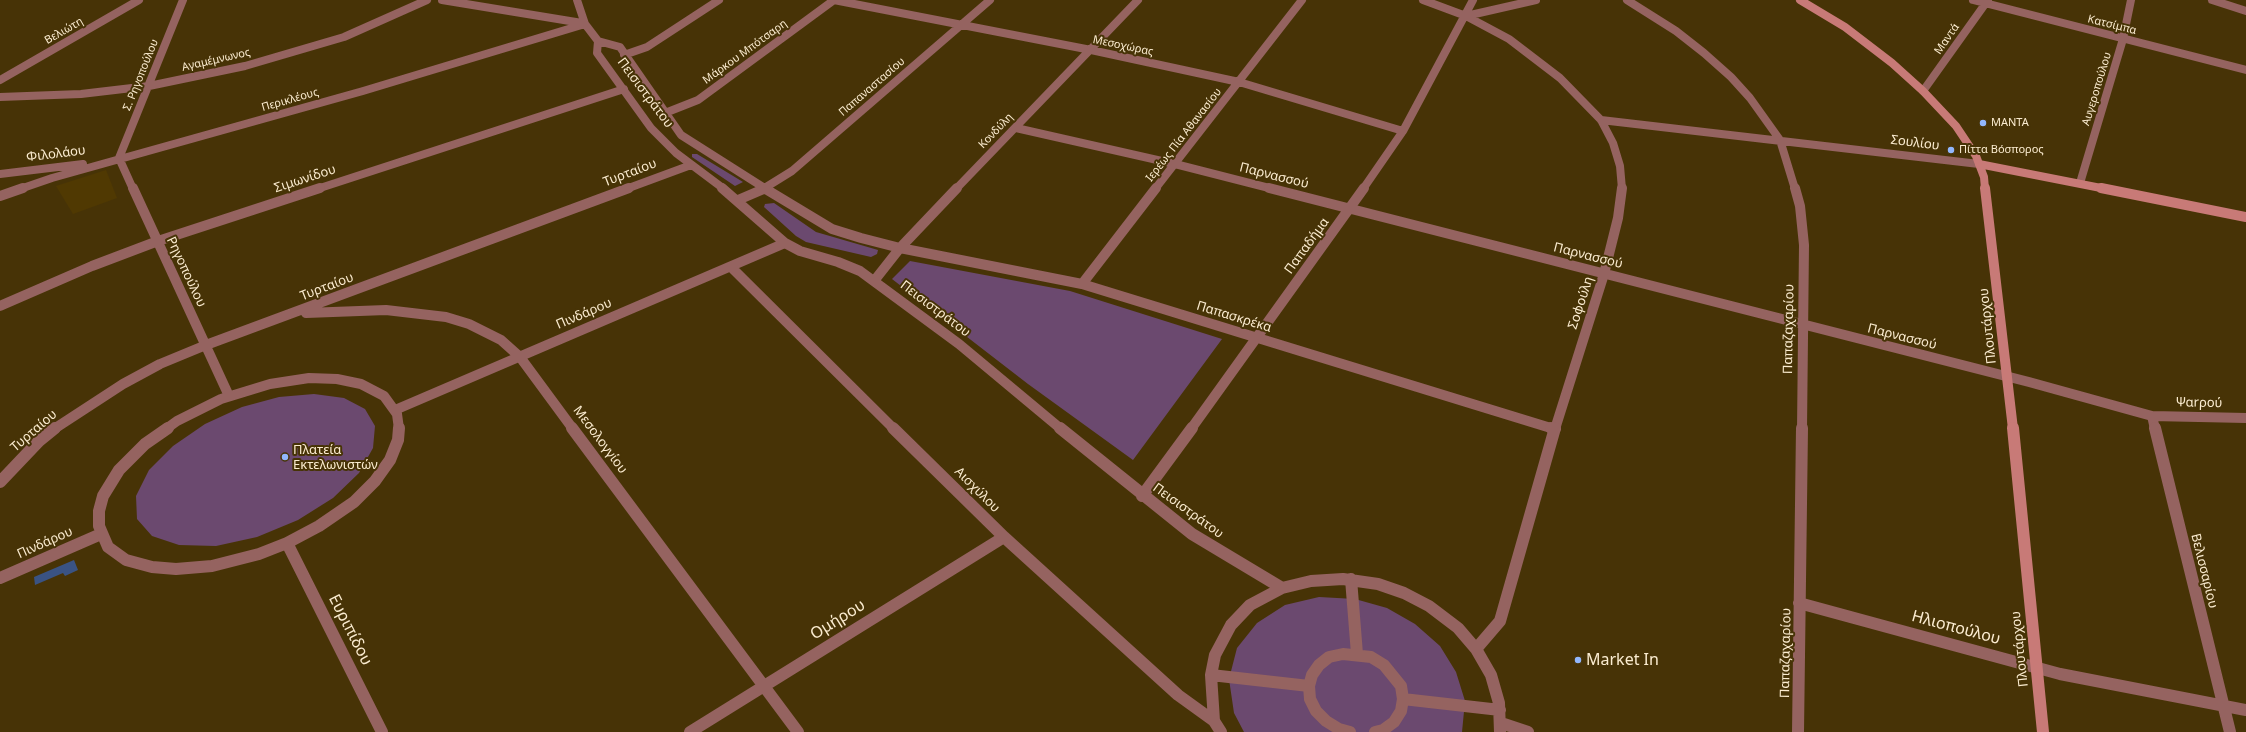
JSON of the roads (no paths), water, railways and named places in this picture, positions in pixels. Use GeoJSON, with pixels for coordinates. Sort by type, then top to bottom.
{"type":"FeatureCollection","features":[{"type":"Feature","properties":{"kind":"street","name":"Βελιώτη"},"geometry":{"type":"LineString","coordinates":[[0,80],[139,0]]}},
{"type":"Feature","properties":{"kind":"street","name":"Σ. Ρηγοπούλου"},"geometry":{"type":"LineString","coordinates":[[117,159],[184,0]]}},
{"type":"Feature","properties":{"kind":"street","name":"Αγαμέμνωνος"},"geometry":{"type":"LineString","coordinates":[[0,97],[81,94],[149,86],[245,66],[344,37],[427,0]]}},
{"type":"Feature","properties":{"kind":"street"},"geometry":{"type":"LineString","coordinates":[[442,0],[585,24]]}},
{"type":"Feature","properties":{"kind":"street"},"geometry":{"type":"LineString","coordinates":[[577,0],[585,24],[598,41]]}},
{"type":"Feature","properties":{"kind":"street"},"geometry":{"type":"LineString","coordinates":[[624,55],[647,47],[719,0]]}},
{"type":"Feature","properties":{"kind":"street","name":"Μεσοχώρας"},"geometry":{"type":"LineString","coordinates":[[834,0],[1091,50],[1239,82],[1404,131]]}},
{"type":"Feature","properties":{"kind":"street","name":"Μάρκου Μπότσαρη"},"geometry":{"type":"LineString","coordinates":[[665,114],[698,100],[834,0]]}},
{"type":"Feature","properties":{"kind":"street","name":"Παπαναστασίου"},"geometry":{"type":"LineString","coordinates":[[738,200],[766,188],[792,171],[990,0]]}},
{"type":"Feature","properties":{"kind":"street","name":"Κονδύλη"},"geometry":{"type":"LineString","coordinates":[[874,281],[900,248],[1138,0]]}},
{"type":"Feature","properties":{"kind":"street","name":"Ιερέως Πία Αθανασίου"},"geometry":{"type":"LineString","coordinates":[[1082,284],[1302,0]]}},
{"type":"Feature","properties":{"kind":"street","name":"Σοφούλη"},"geometry":{"type":"LineString","coordinates":[[1423,0],[1466,16],[1509,39],[1560,78],[1601,120],[1613,143],[1620,166],[1622,192],[1618,218],[1604,274],[1555,429],[1500,621],[1476,649]]}},
{"type":"Feature","properties":{"kind":"street","name":"Παπαδήμα"},"geometry":{"type":"LineString","coordinates":[[1142,496],[1257,338],[1404,131],[1466,16],[1473,0]]}},
{"type":"Feature","properties":{"kind":"street"},"geometry":{"type":"LineString","coordinates":[[1466,16],[1536,0]]}},
{"type":"Feature","properties":{"kind":"street","name":"Παπαζαχαρίου"},"geometry":{"type":"LineString","coordinates":[[1627,0],[1676,31],[1731,77],[1780,140],[1800,206],[1804,245],[1801,324],[1798,732]]}},
{"type":"Feature","properties":{"kind":"street","name":"Πλουτάρχου"},"geometry":{"type":"LineString","coordinates":[[1800,0],[1845,28],[1892,63],[1923,91],[1956,126],[1979,164],[1988,196],[2008,377],[2043,732]]}},
{"type":"Feature","properties":{"kind":"street","name":"Κατσίμπα"},"geometry":{"type":"LineString","coordinates":[[1973,0],[1987,2],[2123,39],[2246,70]]}},
{"type":"Feature","properties":{"kind":"street","name":"Αυγεροπούλου"},"geometry":{"type":"LineString","coordinates":[[2080,182],[2123,39],[2131,0]]}},
{"type":"Feature","properties":{"kind":"street"},"geometry":{"type":"LineString","coordinates":[[2212,0],[2246,11]]}},
{"type":"Feature","properties":{"kind":"street","name":"Μαντά"},"geometry":{"type":"LineString","coordinates":[[1923,91],[1987,2]]}},
{"type":"Feature","properties":{"kind":"street","name":"Περικλέους"},"geometry":{"type":"LineString","coordinates":[[0,196],[52,178],[355,93],[585,24]]}},
{"type":"Feature","properties":{"kind":"street","name":"Παπασκρέκα"},"geometry":{"type":"LineString","coordinates":[[598,41],[620,47],[665,114],[681,135],[688,141],[832,228],[861,238],[900,248],[1082,284],[1555,429]]}},
{"type":"Feature","properties":{"kind":"street","name":"Πεισιστράτου"},"geometry":{"type":"LineString","coordinates":[[598,41],[597,53],[651,128],[691,164],[738,200],[785,243],[800,251],[838,262],[860,271],[959,344],[1142,496],[1192,534],[1282,588]]}},
{"type":"Feature","properties":{"kind":"street","name":"Σιμωνίδου"},"geometry":{"type":"LineString","coordinates":[[0,306],[92,266],[158,241],[624,89]]}},
{"type":"Feature","properties":{"kind":"street","name":"Σουλίου"},"geometry":{"type":"LineString","coordinates":[[1601,120],[1979,164],[2080,182],[2246,217]]}},
{"type":"Feature","properties":{"kind":"street","name":"Παρνασσού"},"geometry":{"type":"LineString","coordinates":[[1016,128],[1175,164],[1350,208],[2008,377],[2152,416]]}},
{"type":"Feature","properties":{"kind":"street","name":"Φιλολάου"},"geometry":{"type":"LineString","coordinates":[[0,174],[117,159]]}},
{"type":"Feature","properties":{"kind":"street","name":"Ρηγοπούλου"},"geometry":{"type":"LineString","coordinates":[[117,159],[158,241],[229,396]]}},
{"type":"Feature","properties":{"kind":"street","name":"Τυρταίου"},"geometry":{"type":"LineString","coordinates":[[0,482],[39,441],[62,422],[123,384],[160,364],[206,345],[294,314],[691,164]]}},
{"type":"Feature","properties":{"kind":"street","name":"Πινδάρου"},"geometry":{"type":"LineString","coordinates":[[395,410],[785,243]]}},
{"type":"Feature","properties":{"kind":"street","name":"Αισχύλου"},"geometry":{"type":"LineString","coordinates":[[731,267],[1004,537],[1178,695],[1218,727]]}},
{"type":"Feature","properties":{"kind":"street","name":"Μεσολογγίου"},"geometry":{"type":"LineString","coordinates":[[294,314],[345,310],[386,310],[446,317],[469,324],[494,337],[520,357],[798,732]]}},
{"type":"Feature","properties":{"kind":"street"},"geometry":{"type":"LineString","coordinates":[[330,378],[350,381],[372,388],[384,396],[395,410],[399,426],[396,445],[387,465],[375,481],[354,502],[334,517],[287,543],[231,562],[203,568],[176,569],[152,567],[126,560],[108,547],[101,534],[99,511],[103,496],[112,480],[129,459],[144,444],[170,426],[199,409],[229,396],[286,381],[330,378]]}},
{"type":"Feature","properties":{"kind":"street","name":"Ψαrρού"},"geometry":{"type":"LineString","coordinates":[[2152,416],[2246,418]]}},
{"type":"Feature","properties":{"kind":"street","name":"Βελισσαρίου"},"geometry":{"type":"LineString","coordinates":[[2152,416],[2230,732]]}},
{"type":"Feature","properties":{"kind":"street","name":"Πινδάρου"},"geometry":{"type":"LineString","coordinates":[[0,578],[101,534]]}},
{"type":"Feature","properties":{"kind":"street","name":"Ομήρου"},"geometry":{"type":"LineString","coordinates":[[690,732],[1004,537]]}},
{"type":"Feature","properties":{"kind":"street","name":"Ευριπίδου"},"geometry":{"type":"LineString","coordinates":[[287,543],[382,732]]}},
{"type":"Feature","properties":{"kind":"street"},"geometry":{"type":"LineString","coordinates":[[1351,579],[1357,654]]}},
{"type":"Feature","properties":{"kind":"street"},"geometry":{"type":"LineString","coordinates":[[1218,727],[1211,691],[1211,675],[1215,655],[1231,625],[1250,605],[1282,588],[1311,580],[1351,579],[1387,586],[1425,603],[1455,625],[1476,649],[1491,675],[1500,722]]}},
{"type":"Feature","properties":{"kind":"street","name":"Ηλιοπούλου"},"geometry":{"type":"LineString","coordinates":[[1799,603],[2060,674],[2246,710]]}},
{"type":"Feature","properties":{"kind":"street"},"geometry":{"type":"LineString","coordinates":[[1350,732],[1340,729],[1326,721],[1316,711],[1310,699],[1309,686],[1312,675],[1319,665],[1329,657],[1343,654],[1357,654],[1371,658],[1384,665],[1394,675],[1401,686],[1403,699],[1401,711],[1394,722],[1383,730],[1375,732]]}},
{"type":"Feature","properties":{"kind":"street"},"geometry":{"type":"LineString","coordinates":[[1211,675],[1309,686]]}},
{"type":"Feature","properties":{"kind":"street"},"geometry":{"type":"LineString","coordinates":[[1403,699],[1500,722],[1528,732]]}},
{"type":"Feature","properties":{"kind":"water"},"geometry":{"type":"Polygon","coordinates":[[[74,560],[78,570],[65,576],[63,573],[35,585],[34,577],[74,560]]]}},
{"type":"Feature","properties":{"kind":"place","name":"ΜΑΝΤΑ"},"geometry":{"type":"Point","coordinates":[1983,123]}},
{"type":"Feature","properties":{"kind":"place","name":"Πίττα Βόσπορος"},"geometry":{"type":"Point","coordinates":[1951,150]}},
{"type":"Feature","properties":{"kind":"place","name":"Πλατεία Εκτελωνιστών"},"geometry":{"type":"Point","coordinates":[285,457]}},
{"type":"Feature","properties":{"kind":"place","name":"Market In"},"geometry":{"type":"Point","coordinates":[1578,660]}}]}
